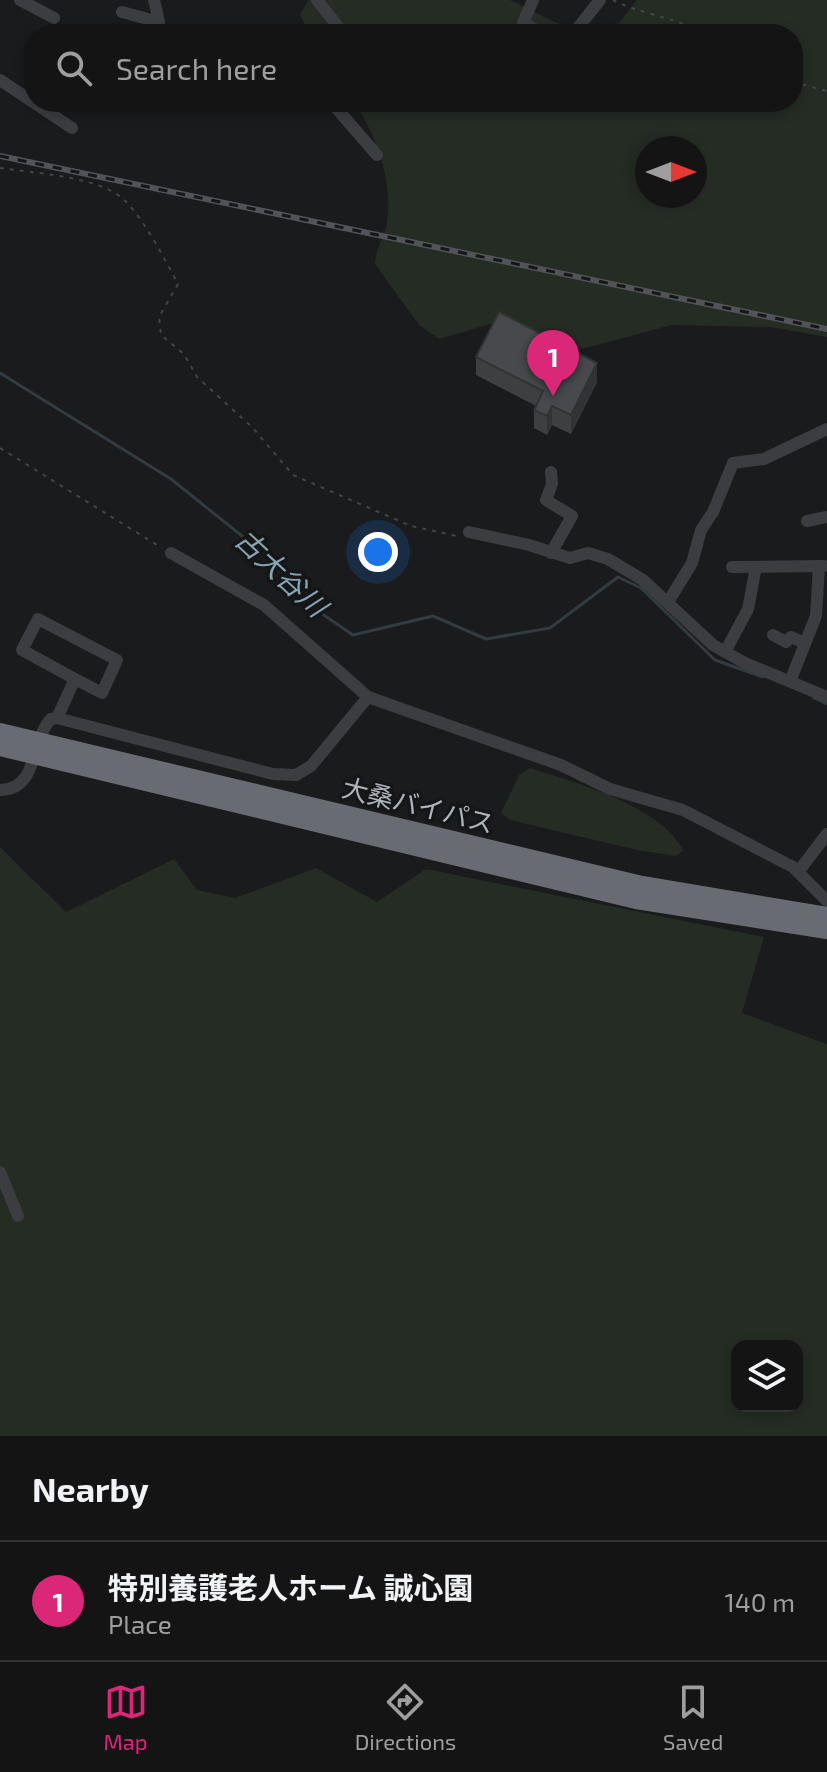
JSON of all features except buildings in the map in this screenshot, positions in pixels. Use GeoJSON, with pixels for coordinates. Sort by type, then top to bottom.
{"type":"FeatureCollection","features":[{"type":"Feature","properties":{"kind":"highway","name":"大桑バイパス"},"geometry":{"type":"LineString","coordinates":[[0,732],[38,748],[556,873],[702,912],[827,930]]}},
{"type":"Feature","properties":{"kind":"highway","name":"大桑バイパス"},"geometry":{"type":"LineString","coordinates":[[0,747],[38,748]]}},
{"type":"Feature","properties":{"kind":"highway","name":"大桑バイパス"},"geometry":{"type":"LineString","coordinates":[[556,873],[827,916]]}},
{"type":"Feature","properties":{"kind":"street"},"geometry":{"type":"LineString","coordinates":[[20,0],[54,18]]}},
{"type":"Feature","properties":{"kind":"street"},"geometry":{"type":"LineString","coordinates":[[122,12],[159,22],[154,0]]}},
{"type":"Feature","properties":{"kind":"street"},"geometry":{"type":"LineString","coordinates":[[317,0],[336,24]]}},
{"type":"Feature","properties":{"kind":"street"},"geometry":{"type":"LineString","coordinates":[[525,24],[533,0]]}},
{"type":"Feature","properties":{"kind":"street"},"geometry":{"type":"LineString","coordinates":[[581,24],[600,0]]}},
{"type":"Feature","properties":{"kind":"street"},"geometry":{"type":"LineString","coordinates":[[0,80],[24,96]]}},
{"type":"Feature","properties":{"kind":"street"},"geometry":{"type":"LineString","coordinates":[[48,112],[72,128]]}},
{"type":"Feature","properties":{"kind":"street"},"geometry":{"type":"LineString","coordinates":[[340,112],[377,155]]}},
{"type":"Feature","properties":{"kind":"street"},"geometry":{"type":"LineString","coordinates":[[668,602],[692,563],[701,530],[713,512],[733,463],[764,459],[827,429]]}},
{"type":"Feature","properties":{"kind":"street"},"geometry":{"type":"LineString","coordinates":[[551,472],[552,484],[546,500],[572,516],[551,553]]}},
{"type":"Feature","properties":{"kind":"street"},"geometry":{"type":"LineString","coordinates":[[807,521],[827,517]]}},
{"type":"Feature","properties":{"kind":"street"},"geometry":{"type":"LineString","coordinates":[[469,532],[570,558],[588,553],[608,559],[643,580],[713,645],[827,697]]}},
{"type":"Feature","properties":{"kind":"street"},"geometry":{"type":"LineString","coordinates":[[171,553],[264,605],[368,697],[561,765],[610,789],[683,810],[727,830],[798,872],[827,901]]}},
{"type":"Feature","properties":{"kind":"street"},"geometry":{"type":"LineString","coordinates":[[732,567],[823,566],[816,616],[791,679]]}},
{"type":"Feature","properties":{"kind":"street"},"geometry":{"type":"LineString","coordinates":[[725,652],[748,609],[756,567]]}},
{"type":"Feature","properties":{"kind":"street"},"geometry":{"type":"LineString","coordinates":[[38,619],[117,660],[102,693],[75,679],[22,650],[38,619]]}},
{"type":"Feature","properties":{"kind":"street"},"geometry":{"type":"LineString","coordinates":[[773,635],[786,642],[791,637],[805,643]]}},
{"type":"Feature","properties":{"kind":"street"},"geometry":{"type":"LineString","coordinates":[[57,718],[75,679]]}},
{"type":"Feature","properties":{"kind":"street"},"geometry":{"type":"LineString","coordinates":[[0,790],[17,786],[38,748],[48,721],[57,718],[259,770],[296,775],[311,766],[368,697]]}},
{"type":"Feature","properties":{"kind":"street"},"geometry":{"type":"LineString","coordinates":[[798,872],[827,834]]}},
{"type":"Feature","properties":{"kind":"street"},"geometry":{"type":"LineString","coordinates":[[0,1172],[18,1216]]}},
{"type":"Feature","properties":{"kind":"path"},"geometry":{"type":"LineString","coordinates":[[613,0],[653,17],[683,24]]}},
{"type":"Feature","properties":{"kind":"path"},"geometry":{"type":"LineString","coordinates":[[803,85],[827,91]]}},
{"type":"Feature","properties":{"kind":"path"},"geometry":{"type":"LineString","coordinates":[[0,168],[55,175],[116,193],[151,235],[178,284],[159,317],[161,335],[184,354],[197,377],[252,427],[293,475],[411,526],[457,536],[469,532]]}},
{"type":"Feature","properties":{"kind":"path"},"geometry":{"type":"LineString","coordinates":[[0,448],[171,553]]}},
{"type":"Feature","properties":{"kind":"shaded area"},"geometry":{"type":"Polygon","coordinates":[[[309,0],[510,0],[561,24],[304,24],[300,14],[309,0]]]}},
{"type":"Feature","properties":{"kind":"shaded area"},"geometry":{"type":"Polygon","coordinates":[[[637,0],[827,0],[827,337],[770,327],[672,325],[552,357],[494,323],[439,339],[419,325],[375,264],[388,207],[385,175],[376,144],[360,112],[803,112],[803,24],[616,24],[637,0]]]}},
{"type":"Feature","properties":{"kind":"shaded area"},"geometry":{"type":"Polygon","coordinates":[[[530,768],[592,788],[637,808],[672,834],[683,850],[676,856],[637,850],[510,820],[501,813],[519,775],[530,768]]]}},
{"type":"Feature","properties":{"kind":"shaded area"},"geometry":{"type":"Polygon","coordinates":[[[0,847],[66,912],[174,859],[197,890],[235,898],[316,868],[377,902],[426,869],[764,937],[742,1013],[827,1044],[827,1436],[0,1436],[0,847]]]}},
{"type":"Feature","properties":{"kind":"waterway","name":"古大谷川"},"geometry":{"type":"LineString","coordinates":[[0,373],[171,479],[272,560],[302,600],[353,635],[433,616],[486,639],[550,628],[618,577],[641,588],[715,660],[763,677]]}},
{"type":"Feature","properties":{"kind":"waterway","name":"古大谷川"},"geometry":{"type":"LineString","coordinates":[[814,698],[827,704]]}},
{"type":"Feature","properties":{"kind":"railway"},"geometry":{"type":"LineString","coordinates":[[0,156],[827,329]]}},
{"type":"Feature","properties":{"kind":"place","name":"特別養護老人ホーム 誠心園"},"geometry":{"type":"Point","coordinates":[553,396]}}]}
